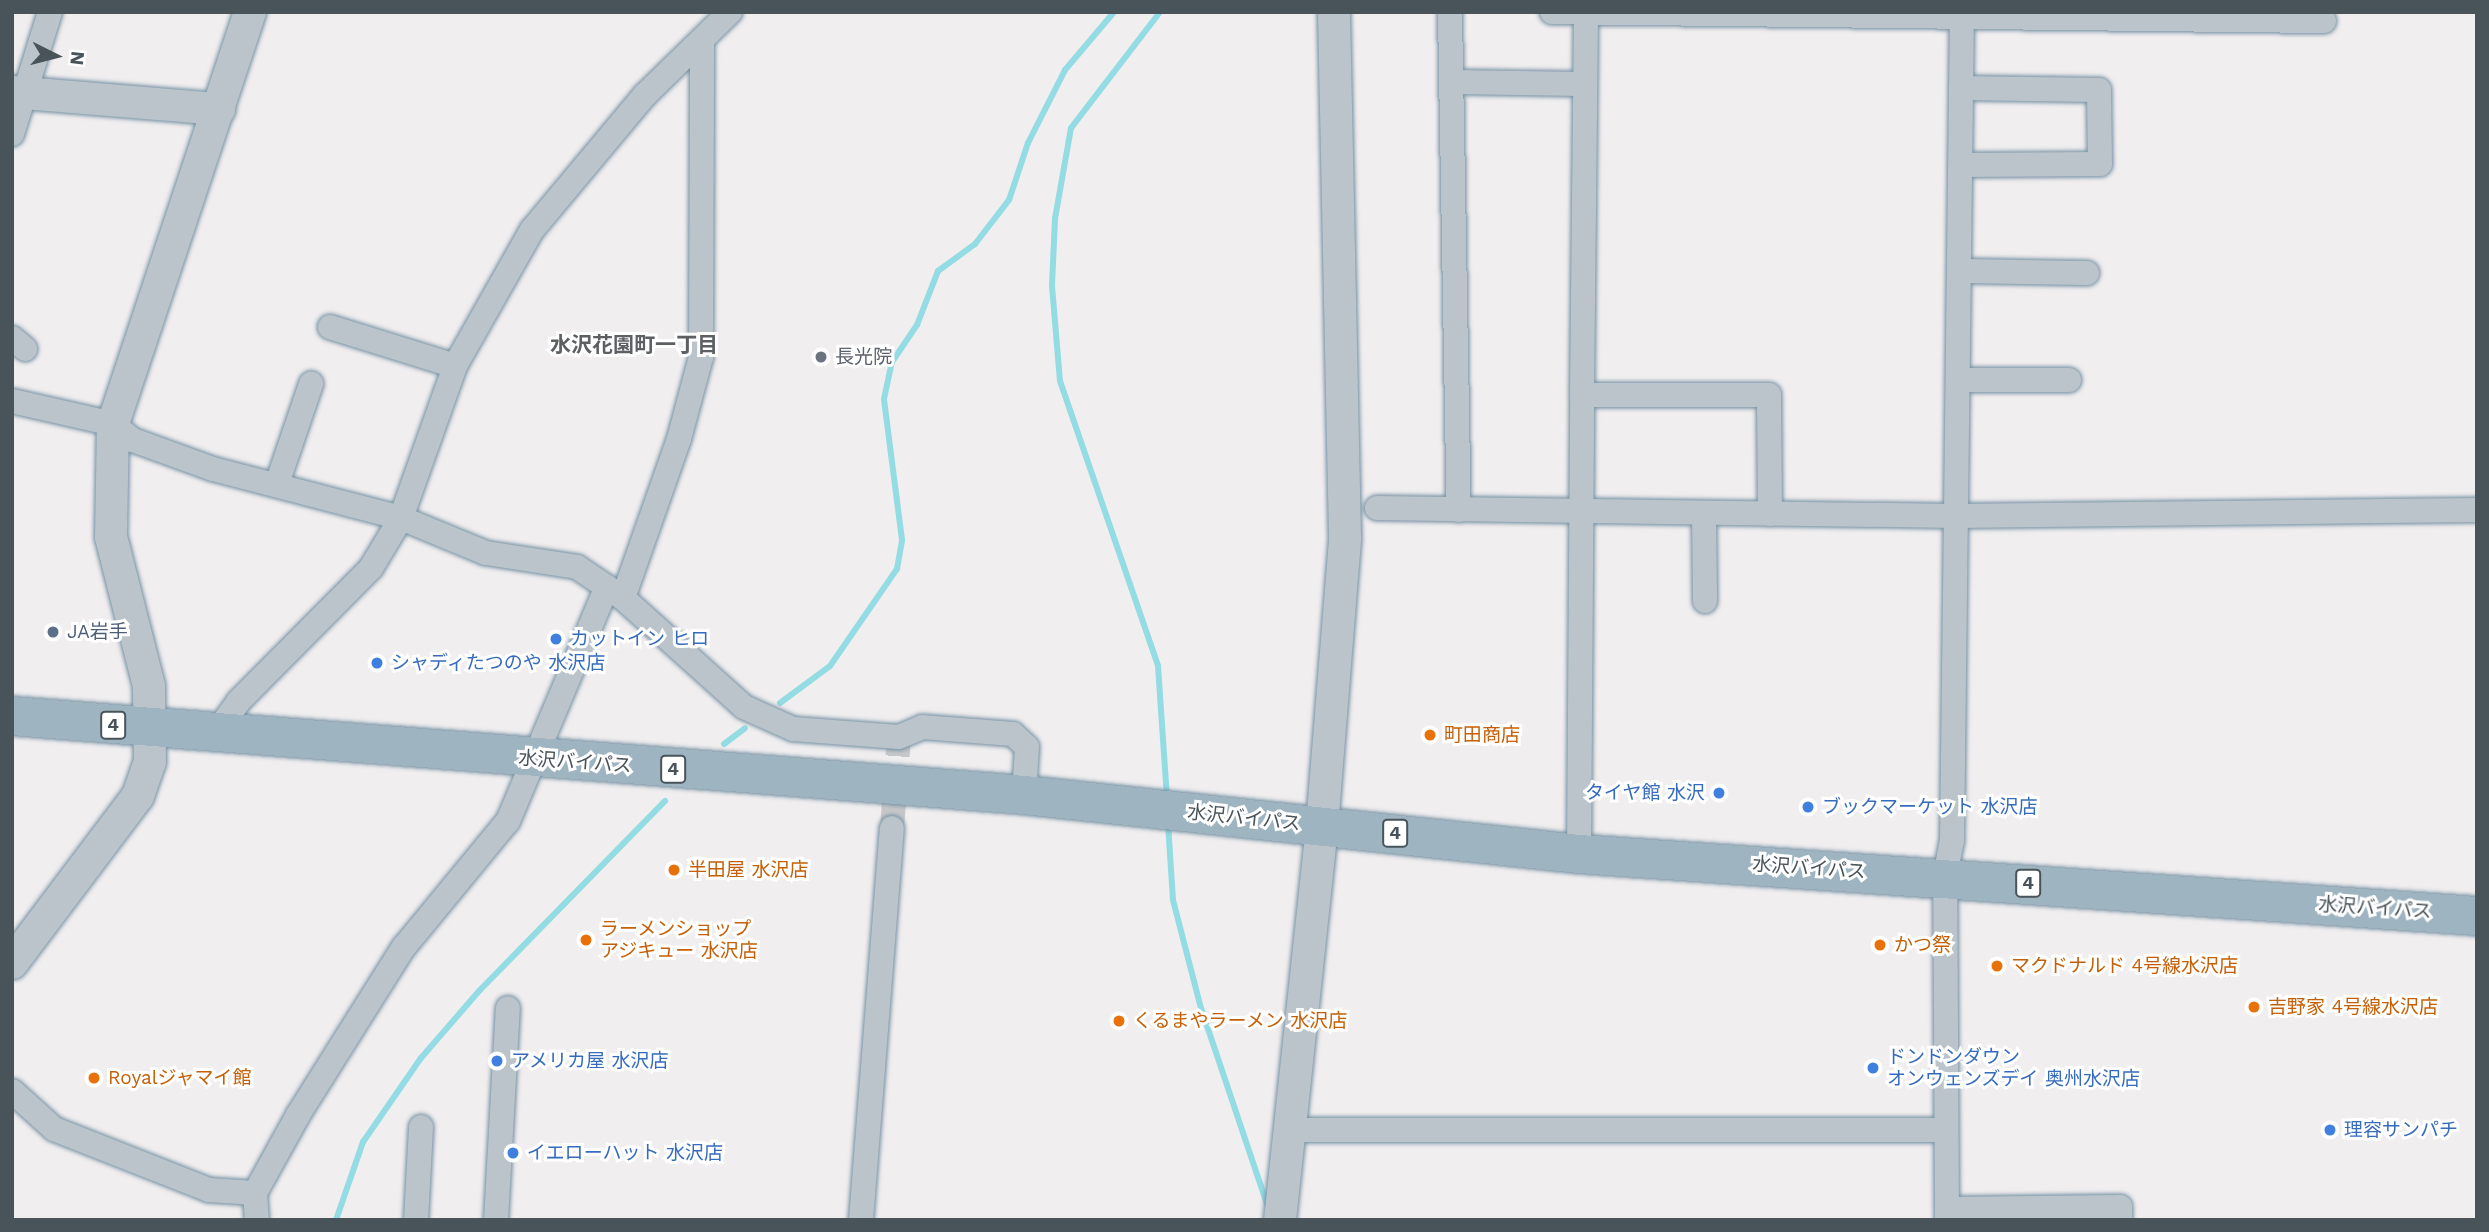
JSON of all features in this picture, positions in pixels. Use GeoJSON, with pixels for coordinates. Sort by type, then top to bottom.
{"type":"FeatureCollection","features":[{"type":"Feature","properties":{"kind":"highway","name":"水沢バイパス"},"geometry":{"type":"LineString","coordinates":[[12,716],[533,759],[1024,795],[1579,854],[1945,876],[2477,916]]}},
{"type":"Feature","properties":{"kind":"street"},"geometry":{"type":"LineString","coordinates":[[12,134],[20,92],[51,12]]}},
{"type":"Feature","properties":{"kind":"street"},"geometry":{"type":"LineString","coordinates":[[12,963],[138,796],[150,762],[150,727],[141,647],[111,537],[113,424],[250,12]]}},
{"type":"Feature","properties":{"kind":"street"},"geometry":{"type":"LineString","coordinates":[[215,734],[238,702],[372,568],[401,518],[455,366],[548,210],[637,104],[730,12]]}},
{"type":"Feature","properties":{"kind":"street"},"geometry":{"type":"LineString","coordinates":[[1281,1208],[1322,826],[1342,583],[1345,504],[1334,12]]}},
{"type":"Feature","properties":{"kind":"street"},"geometry":{"type":"LineString","coordinates":[[1450,12],[1459,510]]}},
{"type":"Feature","properties":{"kind":"street"},"geometry":{"type":"LineString","coordinates":[[1552,12],[2324,21]]}},
{"type":"Feature","properties":{"kind":"street"},"geometry":{"type":"LineString","coordinates":[[1579,854],[1586,13]]}},
{"type":"Feature","properties":{"kind":"street"},"geometry":{"type":"LineString","coordinates":[[1962,15],[1952,841],[1945,876],[1947,1215],[2120,1208],[2120,1220]]}},
{"type":"Feature","properties":{"kind":"street"},"geometry":{"type":"LineString","coordinates":[[257,1220],[255,1193],[298,1115],[404,947],[508,821],[533,759],[615,592],[679,439],[701,357],[702,40]]}},
{"type":"Feature","properties":{"kind":"street"},"geometry":{"type":"LineString","coordinates":[[1451,82],[1585,84]]}},
{"type":"Feature","properties":{"kind":"street"},"geometry":{"type":"LineString","coordinates":[[1961,88],[2099,90],[2099,164],[1961,165]]}},
{"type":"Feature","properties":{"kind":"street"},"geometry":{"type":"LineString","coordinates":[[20,92],[219,109]]}},
{"type":"Feature","properties":{"kind":"street"},"geometry":{"type":"LineString","coordinates":[[1960,271],[2087,273]]}},
{"type":"Feature","properties":{"kind":"street"},"geometry":{"type":"LineString","coordinates":[[330,327],[455,366]]}},
{"type":"Feature","properties":{"kind":"street"},"geometry":{"type":"LineString","coordinates":[[1958,380],[2069,380]]}},
{"type":"Feature","properties":{"kind":"street"},"geometry":{"type":"LineString","coordinates":[[277,484],[311,384]]}},
{"type":"Feature","properties":{"kind":"street"},"geometry":{"type":"LineString","coordinates":[[1582,395],[1769,395],[1770,514]]}},
{"type":"Feature","properties":{"kind":"street"},"geometry":{"type":"LineString","coordinates":[[12,401],[113,424],[133,440],[179,456],[401,518],[486,553],[578,567],[615,592],[744,707],[793,729],[899,737],[922,727],[1013,734],[1027,747],[1024,795]]}},
{"type":"Feature","properties":{"kind":"street"},"geometry":{"type":"LineString","coordinates":[[1377,508],[1955,516],[2477,510]]}},
{"type":"Feature","properties":{"kind":"street"},"geometry":{"type":"LineString","coordinates":[[1704,514],[1705,601]]}},
{"type":"Feature","properties":{"kind":"street"},"geometry":{"type":"LineString","coordinates":[[862,1220],[892,828]]}},
{"type":"Feature","properties":{"kind":"street"},"geometry":{"type":"LineString","coordinates":[[496,1220],[508,1008]]}},
{"type":"Feature","properties":{"kind":"street"},"geometry":{"type":"LineString","coordinates":[[12,1091],[54,1129],[209,1190],[255,1193]]}},
{"type":"Feature","properties":{"kind":"street"},"geometry":{"type":"LineString","coordinates":[[416,1220],[421,1126]]}},
{"type":"Feature","properties":{"kind":"street"},"geometry":{"type":"LineString","coordinates":[[1289,1130],[1946,1130]]}},
{"type":"Feature","properties":{"kind":"waterway"},"geometry":{"type":"LineString","coordinates":[[780,703],[830,666],[897,569],[902,540],[884,399],[892,362],[917,325],[938,271],[975,244],[1009,200],[1028,143],[1065,70],[1114,12]]}},
{"type":"Feature","properties":{"kind":"waterway"},"geometry":{"type":"LineString","coordinates":[[1160,12],[1071,128],[1055,219],[1052,286],[1060,381],[1158,666],[1167,798]]}},
{"type":"Feature","properties":{"kind":"waterway"},"geometry":{"type":"LineString","coordinates":[[724,744],[745,728]]}},
{"type":"Feature","properties":{"kind":"waterway"},"geometry":{"type":"LineString","coordinates":[[336,1220],[363,1142],[421,1058],[479,991],[665,801]]}},
{"type":"Feature","properties":{"kind":"waterway"},"geometry":{"type":"LineString","coordinates":[[1168,823],[1173,900],[1201,1008],[1268,1207]]}},
{"type":"Feature","properties":{"kind":"tunnel"},"geometry":{"type":"LineString","coordinates":[[892,828],[899,737]]}},
{"type":"Feature","properties":{"kind":"place","name":"長光院"},"geometry":{"type":"Point","coordinates":[821,357]}},
{"type":"Feature","properties":{"kind":"place","name":"JA岩手"},"geometry":{"type":"Point","coordinates":[53,632]}},
{"type":"Feature","properties":{"kind":"place","name":"カットイン ヒロ"},"geometry":{"type":"Point","coordinates":[556,639]}},
{"type":"Feature","properties":{"kind":"place","name":"シャディたつのや 水沢店"},"geometry":{"type":"Point","coordinates":[377,663]}},
{"type":"Feature","properties":{"kind":"place","name":"町田商店"},"geometry":{"type":"Point","coordinates":[1430,735]}},
{"type":"Feature","properties":{"kind":"place","name":"タイヤ館 水沢"},"geometry":{"type":"Point","coordinates":[1719,793]}},
{"type":"Feature","properties":{"kind":"place","name":"ブックマーケット 水沢店"},"geometry":{"type":"Point","coordinates":[1808,807]}},
{"type":"Feature","properties":{"kind":"place","name":"半田屋 水沢店"},"geometry":{"type":"Point","coordinates":[674,870]}},
{"type":"Feature","properties":{"kind":"place","name":"ラーメンショップ アジキュー 水沢店"},"geometry":{"type":"Point","coordinates":[586,940]}},
{"type":"Feature","properties":{"kind":"place","name":"かつ祭"},"geometry":{"type":"Point","coordinates":[1880,945]}},
{"type":"Feature","properties":{"kind":"place","name":"マクドナルド 4号線水沢店"},"geometry":{"type":"Point","coordinates":[1997,966]}},
{"type":"Feature","properties":{"kind":"place","name":"吉野家 4号線水沢店"},"geometry":{"type":"Point","coordinates":[2254,1007]}},
{"type":"Feature","properties":{"kind":"place","name":"くるまやラーメン 水沢店"},"geometry":{"type":"Point","coordinates":[1119,1021]}},
{"type":"Feature","properties":{"kind":"place","name":"アメリカ屋 水沢店"},"geometry":{"type":"Point","coordinates":[497,1061]}},
{"type":"Feature","properties":{"kind":"place","name":"ドンドンダウン オンウェンズデイ 奥州水沢店"},"geometry":{"type":"Point","coordinates":[1873,1068]}},
{"type":"Feature","properties":{"kind":"place","name":"Royalジャマイ館"},"geometry":{"type":"Point","coordinates":[94,1078]}},
{"type":"Feature","properties":{"kind":"place","name":"理容サンパチ"},"geometry":{"type":"Point","coordinates":[2330,1130]}},
{"type":"Feature","properties":{"kind":"place","name":"イエローハット 水沢店"},"geometry":{"type":"Point","coordinates":[513,1153]}},
{"type":"Feature","properties":{"kind":"district","name":"水沢花園町一丁目"},"geometry":{"type":"Point","coordinates":[634,345]}}]}
